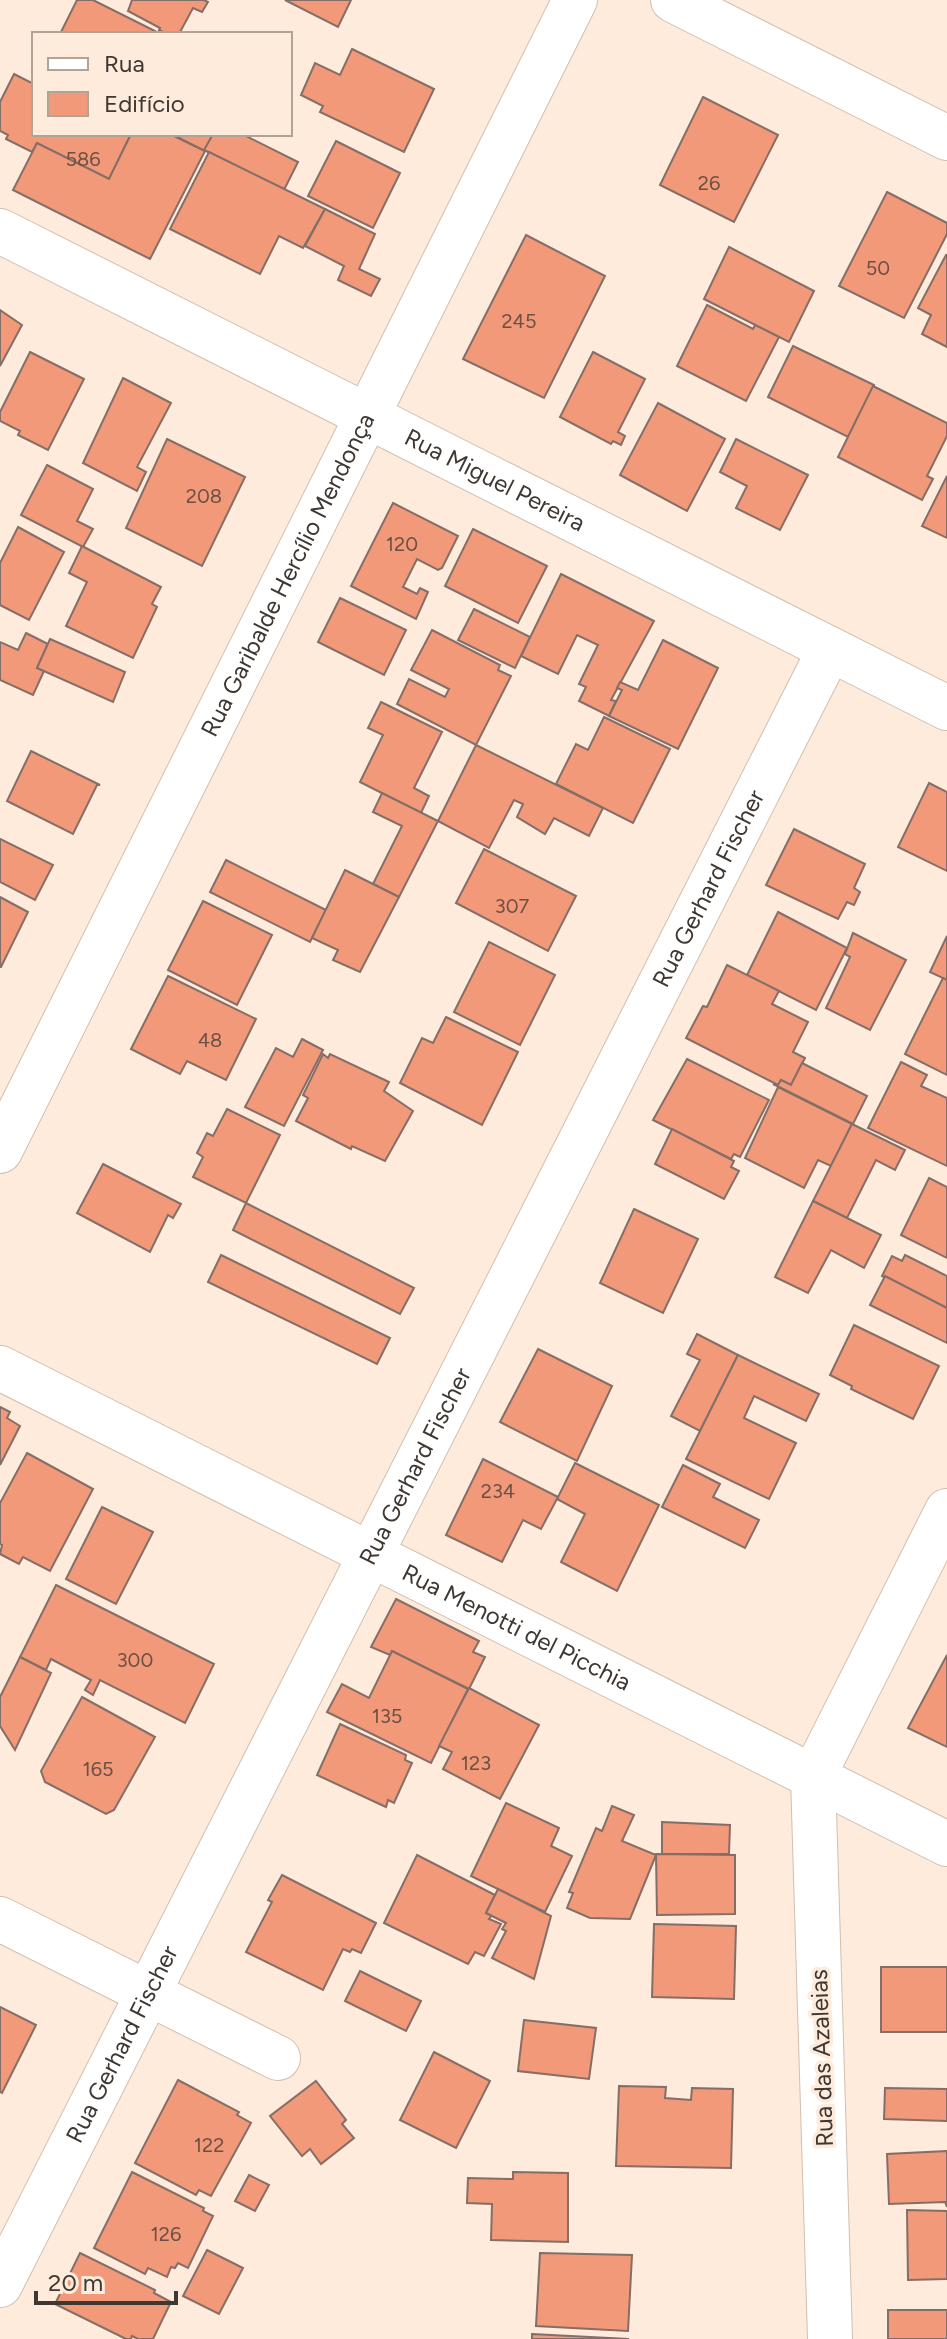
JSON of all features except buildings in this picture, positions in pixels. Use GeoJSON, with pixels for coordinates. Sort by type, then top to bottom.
{"type":"FeatureCollection","features":[{"type":"Feature","properties":{"kind":"street","name":"Rua Garibalde Hercílio Mendonça"},"geometry":{"type":"LineString","coordinates":[[0,1151],[575,0]]}},
{"type":"Feature","properties":{"kind":"street"},"geometry":{"type":"LineString","coordinates":[[673,0],[947,138]]}},
{"type":"Feature","properties":{"kind":"street","name":"Rua Miguel Pereira"},"geometry":{"type":"LineString","coordinates":[[0,231],[947,708]]}},
{"type":"Feature","properties":{"kind":"street","name":"Rua Gerhard Fischer"},"geometry":{"type":"LineString","coordinates":[[0,2285],[830,649]]}},
{"type":"Feature","properties":{"kind":"street","name":"Rua Menotti del Picchia"},"geometry":{"type":"LineString","coordinates":[[0,1368],[947,1844]]}},
{"type":"Feature","properties":{"kind":"street"},"geometry":{"type":"LineString","coordinates":[[813,1777],[947,1511]]}},
{"type":"Feature","properties":{"kind":"street","name":"Rua das Azaleias"},"geometry":{"type":"LineString","coordinates":[[813,1777],[830,2339]]}},
{"type":"Feature","properties":{"kind":"street"},"geometry":{"type":"LineString","coordinates":[[0,1919],[278,2058]]}}]}
